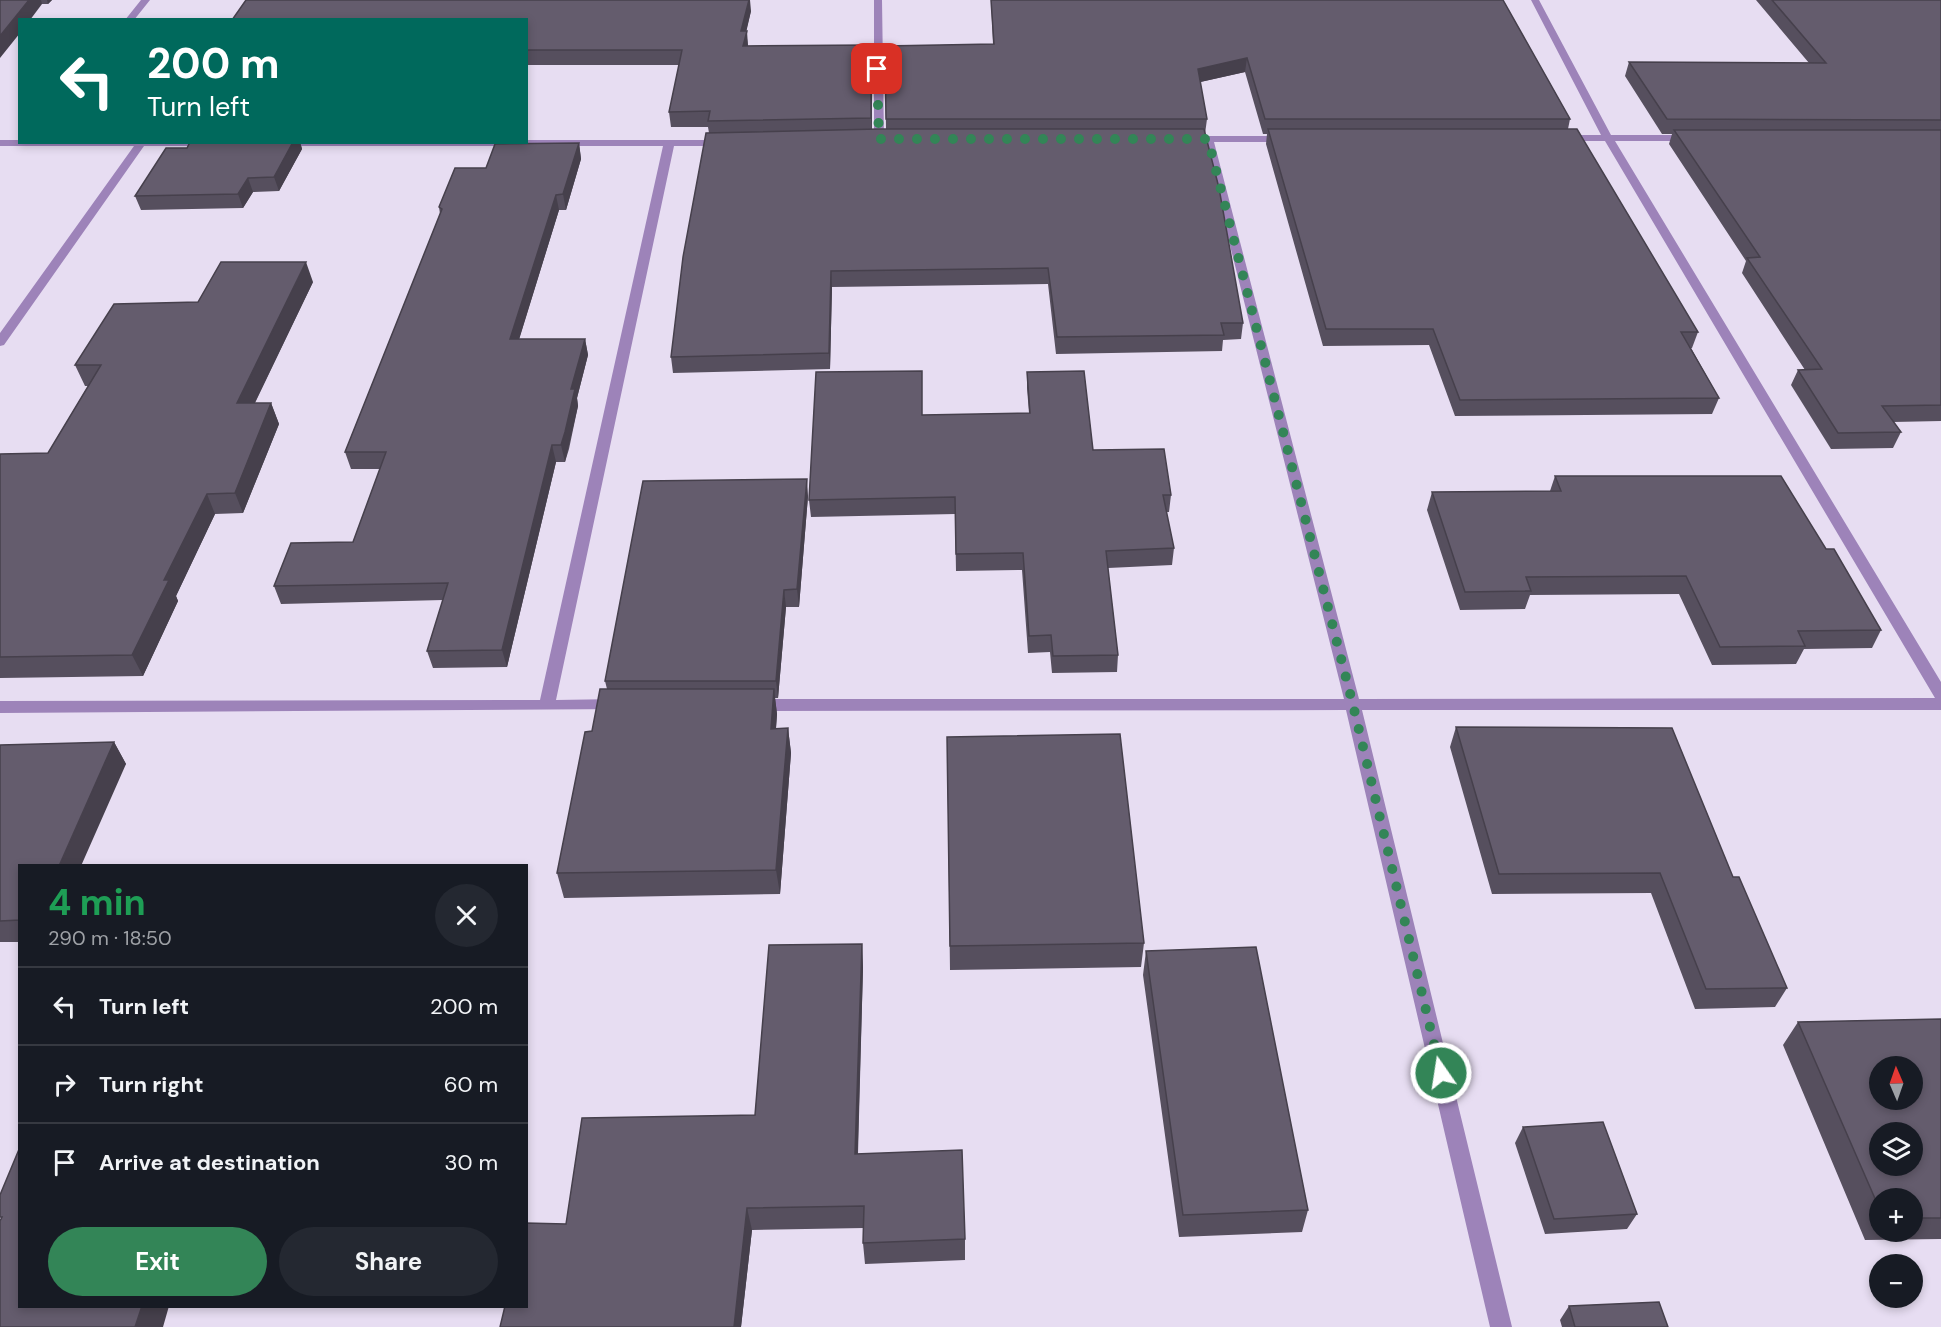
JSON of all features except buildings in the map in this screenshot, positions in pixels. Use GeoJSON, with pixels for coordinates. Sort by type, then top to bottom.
{"type":"FeatureCollection","features":[{"type":"Feature","properties":{"kind":"street"},"geometry":{"type":"LineString","coordinates":[[131,18],[146,0]]}},
{"type":"Feature","properties":{"kind":"street"},"geometry":{"type":"LineString","coordinates":[[878,0],[879,139]]}},
{"type":"Feature","properties":{"kind":"street"},"geometry":{"type":"LineString","coordinates":[[1535,0],[1608,138],[1941,695]]}},
{"type":"Feature","properties":{"kind":"street"},"geometry":{"type":"LineString","coordinates":[[1549,138],[1703,138]]}},
{"type":"Feature","properties":{"kind":"street"},"geometry":{"type":"LineString","coordinates":[[867,139],[891,139]]}},
{"type":"Feature","properties":{"kind":"street"},"geometry":{"type":"LineString","coordinates":[[1172,139],[1302,139]]}},
{"type":"Feature","properties":{"kind":"street"},"geometry":{"type":"LineString","coordinates":[[1208,139],[1353,705],[1501,1327]]}},
{"type":"Feature","properties":{"kind":"street"},"geometry":{"type":"LineString","coordinates":[[528,144],[739,142]]}},
{"type":"Feature","properties":{"kind":"street"},"geometry":{"type":"LineString","coordinates":[[0,143],[18,143]]}},
{"type":"Feature","properties":{"kind":"street"},"geometry":{"type":"LineString","coordinates":[[0,342],[140,144]]}},
{"type":"Feature","properties":{"kind":"street"},"geometry":{"type":"LineString","coordinates":[[547,705],[669,144]]}},
{"type":"Feature","properties":{"kind":"street"},"geometry":{"type":"LineString","coordinates":[[0,707],[630,705]]}},
{"type":"Feature","properties":{"kind":"street"},"geometry":{"type":"LineString","coordinates":[[737,705],[1941,705]]}},
{"type":"Feature","properties":{"kind":"route"},"geometry":{"type":"LineString","coordinates":[[877,69],[879,139],[1208,139],[1353,705],[1441,1073]]}}]}
